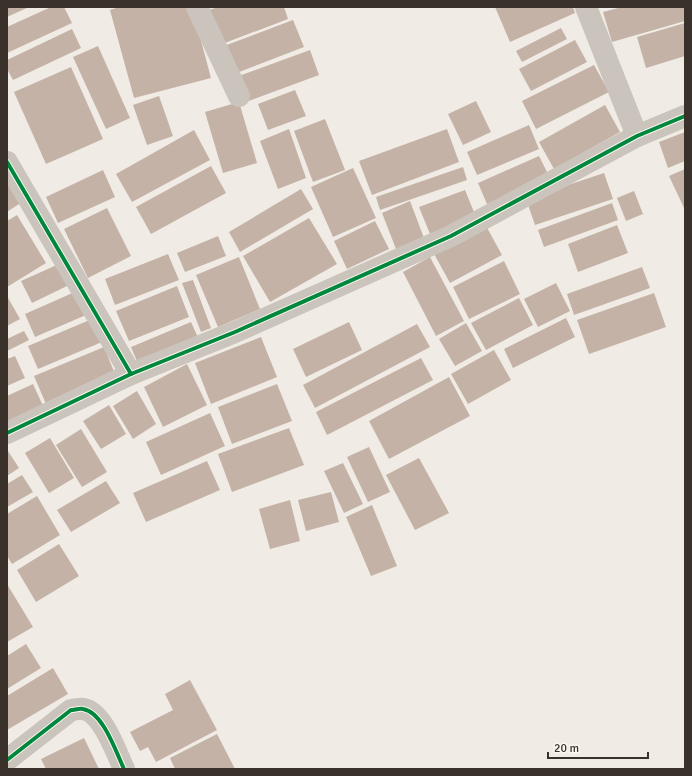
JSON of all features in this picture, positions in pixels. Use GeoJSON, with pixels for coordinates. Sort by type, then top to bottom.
{"type":"FeatureCollection","features":[{"type":"Feature","properties":{"kind":"street"},"geometry":{"type":"LineString","coordinates":[[197,7],[239,96]]}},
{"type":"Feature","properties":{"kind":"street"},"geometry":{"type":"LineString","coordinates":[[586,7],[637,136]]}},
{"type":"Feature","properties":{"kind":"street"},"geometry":{"type":"LineString","coordinates":[[7,433],[131,374],[235,332],[451,236],[637,136],[685,116]]}},
{"type":"Feature","properties":{"kind":"street"},"geometry":{"type":"LineString","coordinates":[[7,162],[131,374]]}},
{"type":"Feature","properties":{"kind":"street"},"geometry":{"type":"LineString","coordinates":[[7,760],[71,710],[83,708],[92,713],[102,723],[124,769]]}},
{"type":"Feature","properties":{"kind":"building"},"geometry":{"type":"Polygon","coordinates":[[[7,7],[29,7],[7,17],[7,7]]]}},
{"type":"Feature","properties":{"kind":"building"},"geometry":{"type":"Polygon","coordinates":[[[51,7],[64,7],[72,23],[7,53],[7,27],[51,7]]]}},
{"type":"Feature","properties":{"kind":"building"},"geometry":{"type":"Polygon","coordinates":[[[119,7],[192,7],[211,78],[134,98],[110,10],[119,7]]]}},
{"type":"Feature","properties":{"kind":"building"},"geometry":{"type":"Polygon","coordinates":[[[218,7],[284,7],[288,19],[222,44],[209,10],[218,7]]]}},
{"type":"Feature","properties":{"kind":"building"},"geometry":{"type":"Polygon","coordinates":[[[495,7],[573,7],[575,13],[510,42],[495,7]]]}},
{"type":"Feature","properties":{"kind":"building"},"geometry":{"type":"Polygon","coordinates":[[[622,7],[685,7],[685,21],[612,42],[603,12],[622,7]]]}},
{"type":"Feature","properties":{"kind":"building"},"geometry":{"type":"Polygon","coordinates":[[[293,20],[304,47],[234,74],[224,46],[293,20]]]}},
{"type":"Feature","properties":{"kind":"building"},"geometry":{"type":"Polygon","coordinates":[[[685,23],[685,56],[646,68],[637,37],[685,23]]]}},
{"type":"Feature","properties":{"kind":"building"},"geometry":{"type":"Polygon","coordinates":[[[561,28],[567,39],[522,62],[516,51],[561,28]]]}},
{"type":"Feature","properties":{"kind":"building"},"geometry":{"type":"Polygon","coordinates":[[[72,29],[81,48],[13,80],[7,69],[7,60],[72,29]]]}},
{"type":"Feature","properties":{"kind":"building"},"geometry":{"type":"Polygon","coordinates":[[[575,40],[587,62],[531,91],[519,69],[575,40]]]}},
{"type":"Feature","properties":{"kind":"building"},"geometry":{"type":"Polygon","coordinates":[[[98,46],[130,118],[106,129],[73,57],[98,46]]]}},
{"type":"Feature","properties":{"kind":"building"},"geometry":{"type":"Polygon","coordinates":[[[310,50],[319,75],[246,102],[236,77],[310,50]]]}},
{"type":"Feature","properties":{"kind":"building"},"geometry":{"type":"Polygon","coordinates":[[[594,65],[609,92],[536,129],[522,101],[594,65]]]}},
{"type":"Feature","properties":{"kind":"building"},"geometry":{"type":"Polygon","coordinates":[[[71,67],[103,139],[46,164],[14,92],[71,67]]]}},
{"type":"Feature","properties":{"kind":"building"},"geometry":{"type":"Polygon","coordinates":[[[295,90],[306,116],[268,130],[258,104],[295,90]]]}},
{"type":"Feature","properties":{"kind":"building"},"geometry":{"type":"Polygon","coordinates":[[[159,96],[173,136],[147,145],[133,105],[159,96]]]}},
{"type":"Feature","properties":{"kind":"building"},"geometry":{"type":"Polygon","coordinates":[[[476,101],[491,132],[463,145],[448,114],[476,101]]]}},
{"type":"Feature","properties":{"kind":"building"},"geometry":{"type":"Polygon","coordinates":[[[239,102],[257,163],[223,173],[205,112],[239,102]]]}},
{"type":"Feature","properties":{"kind":"building"},"geometry":{"type":"Polygon","coordinates":[[[605,105],[620,132],[554,169],[539,142],[605,105]]]}},
{"type":"Feature","properties":{"kind":"building"},"geometry":{"type":"Polygon","coordinates":[[[325,119],[345,170],[313,182],[294,131],[325,119]]]}},
{"type":"Feature","properties":{"kind":"building"},"geometry":{"type":"Polygon","coordinates":[[[529,125],[539,149],[477,175],[467,152],[529,125]]]}},
{"type":"Feature","properties":{"kind":"building"},"geometry":{"type":"Polygon","coordinates":[[[289,129],[306,178],[278,189],[260,141],[289,129]]]}},
{"type":"Feature","properties":{"kind":"building"},"geometry":{"type":"Polygon","coordinates":[[[447,129],[459,162],[372,195],[359,161],[447,129]]]}},
{"type":"Feature","properties":{"kind":"building"},"geometry":{"type":"Polygon","coordinates":[[[194,130],[210,160],[132,202],[116,174],[194,130]]]}},
{"type":"Feature","properties":{"kind":"building"},"geometry":{"type":"Polygon","coordinates":[[[685,132],[685,161],[668,168],[659,142],[685,132]]]}},
{"type":"Feature","properties":{"kind":"building"},"geometry":{"type":"Polygon","coordinates":[[[539,156],[549,176],[487,204],[478,183],[539,156]]]}},
{"type":"Feature","properties":{"kind":"building"},"geometry":{"type":"Polygon","coordinates":[[[211,166],[226,193],[151,234],[136,207],[211,166]]]}},
{"type":"Feature","properties":{"kind":"building"},"geometry":{"type":"Polygon","coordinates":[[[463,167],[467,180],[380,210],[376,197],[463,167]]]}},
{"type":"Feature","properties":{"kind":"building"},"geometry":{"type":"Polygon","coordinates":[[[353,168],[376,218],[333,237],[311,187],[353,168]]]}},
{"type":"Feature","properties":{"kind":"building"},"geometry":{"type":"Polygon","coordinates":[[[685,169],[685,210],[669,176],[685,169]]]}},
{"type":"Feature","properties":{"kind":"building"},"geometry":{"type":"Polygon","coordinates":[[[103,170],[115,197],[58,223],[46,197],[103,170]]]}},
{"type":"Feature","properties":{"kind":"building"},"geometry":{"type":"Polygon","coordinates":[[[7,173],[25,200],[7,212],[7,173]]]}},
{"type":"Feature","properties":{"kind":"building"},"geometry":{"type":"Polygon","coordinates":[[[604,173],[613,199],[535,225],[526,199],[604,173]]]}},
{"type":"Feature","properties":{"kind":"building"},"geometry":{"type":"Polygon","coordinates":[[[301,189],[313,209],[240,252],[229,232],[301,189]]]}},
{"type":"Feature","properties":{"kind":"building"},"geometry":{"type":"Polygon","coordinates":[[[465,190],[476,217],[430,234],[419,207],[465,190]]]}},
{"type":"Feature","properties":{"kind":"building"},"geometry":{"type":"Polygon","coordinates":[[[634,191],[643,214],[626,221],[617,198],[634,191]]]}},
{"type":"Feature","properties":{"kind":"building"},"geometry":{"type":"Polygon","coordinates":[[[410,201],[424,238],[396,249],[382,213],[410,201]]]}},
{"type":"Feature","properties":{"kind":"building"},"geometry":{"type":"Polygon","coordinates":[[[612,203],[618,220],[544,247],[538,230],[612,203]]]}},
{"type":"Feature","properties":{"kind":"building"},"geometry":{"type":"Polygon","coordinates":[[[107,208],[131,256],[88,278],[64,229],[107,208]]]}},
{"type":"Feature","properties":{"kind":"building"},"geometry":{"type":"Polygon","coordinates":[[[17,215],[46,263],[7,287],[7,221],[17,215]]]}},
{"type":"Feature","properties":{"kind":"building"},"geometry":{"type":"Polygon","coordinates":[[[309,218],[337,264],[270,302],[243,256],[309,218]]]}},
{"type":"Feature","properties":{"kind":"building"},"geometry":{"type":"Polygon","coordinates":[[[375,221],[389,249],[347,269],[334,241],[375,221]]]}},
{"type":"Feature","properties":{"kind":"building"},"geometry":{"type":"Polygon","coordinates":[[[485,224],[502,255],[450,283],[433,252],[485,224]]]}},
{"type":"Feature","properties":{"kind":"building"},"geometry":{"type":"Polygon","coordinates":[[[617,225],[628,253],[578,272],[568,244],[617,225]]]}},
{"type":"Feature","properties":{"kind":"building"},"geometry":{"type":"Polygon","coordinates":[[[218,236],[226,256],[185,272],[177,253],[218,236]]]}},
{"type":"Feature","properties":{"kind":"building"},"geometry":{"type":"Polygon","coordinates":[[[168,254],[179,280],[115,305],[105,279],[168,254]]]}},
{"type":"Feature","properties":{"kind":"building"},"geometry":{"type":"Polygon","coordinates":[[[239,257],[260,309],[218,327],[196,275],[239,257]]]}},
{"type":"Feature","properties":{"kind":"building"},"geometry":{"type":"Polygon","coordinates":[[[430,257],[464,321],[436,336],[403,272],[430,257]]]}},
{"type":"Feature","properties":{"kind":"building"},"geometry":{"type":"Polygon","coordinates":[[[504,261],[520,294],[469,319],[453,287],[504,261]]]}},
{"type":"Feature","properties":{"kind":"building"},"geometry":{"type":"Polygon","coordinates":[[[59,264],[69,285],[32,303],[21,281],[59,264]]]}},
{"type":"Feature","properties":{"kind":"building"},"geometry":{"type":"Polygon","coordinates":[[[642,267],[650,288],[574,315],[567,294],[642,267]]]}},
{"type":"Feature","properties":{"kind":"building"},"geometry":{"type":"Polygon","coordinates":[[[193,280],[211,328],[201,332],[182,283],[193,280]]]}},
{"type":"Feature","properties":{"kind":"building"},"geometry":{"type":"Polygon","coordinates":[[[556,283],[570,311],[538,327],[524,299],[556,283]]]}},
{"type":"Feature","properties":{"kind":"building"},"geometry":{"type":"Polygon","coordinates":[[[177,286],[189,317],[129,341],[116,311],[177,286]]]}},
{"type":"Feature","properties":{"kind":"building"},"geometry":{"type":"Polygon","coordinates":[[[77,291],[86,315],[35,337],[25,314],[77,291]]]}},
{"type":"Feature","properties":{"kind":"building"},"geometry":{"type":"Polygon","coordinates":[[[654,293],[666,327],[589,354],[577,320],[654,293]]]}},
{"type":"Feature","properties":{"kind":"building"},"geometry":{"type":"Polygon","coordinates":[[[7,296],[20,319],[7,326],[7,296]]]}},
{"type":"Feature","properties":{"kind":"building"},"geometry":{"type":"Polygon","coordinates":[[[519,298],[533,325],[486,350],[471,323],[519,298]]]}},
{"type":"Feature","properties":{"kind":"building"},"geometry":{"type":"Polygon","coordinates":[[[566,318],[575,337],[513,368],[504,349],[566,318]]]}},
{"type":"Feature","properties":{"kind":"building"},"geometry":{"type":"Polygon","coordinates":[[[92,319],[102,342],[38,369],[28,346],[92,319]]]}},
{"type":"Feature","properties":{"kind":"building"},"geometry":{"type":"Polygon","coordinates":[[[191,322],[200,342],[139,366],[131,347],[191,322]]]}},
{"type":"Feature","properties":{"kind":"building"},"geometry":{"type":"Polygon","coordinates":[[[349,322],[362,350],[306,377],[293,349],[349,322]]]}},
{"type":"Feature","properties":{"kind":"building"},"geometry":{"type":"Polygon","coordinates":[[[466,323],[482,351],[455,366],[439,339],[466,323]]]}},
{"type":"Feature","properties":{"kind":"building"},"geometry":{"type":"Polygon","coordinates":[[[417,324],[430,347],[315,408],[303,385],[417,324]]]}},
{"type":"Feature","properties":{"kind":"building"},"geometry":{"type":"Polygon","coordinates":[[[24,331],[29,340],[7,351],[7,339],[24,331]]]}},
{"type":"Feature","properties":{"kind":"building"},"geometry":{"type":"Polygon","coordinates":[[[261,337],[277,377],[211,404],[195,363],[261,337]]]}},
{"type":"Feature","properties":{"kind":"building"},"geometry":{"type":"Polygon","coordinates":[[[104,347],[115,374],[46,404],[34,376],[104,347]]]}},
{"type":"Feature","properties":{"kind":"building"},"geometry":{"type":"Polygon","coordinates":[[[494,350],[511,380],[468,404],[451,374],[494,350]]]}},
{"type":"Feature","properties":{"kind":"building"},"geometry":{"type":"Polygon","coordinates":[[[15,356],[25,378],[7,386],[7,359],[15,356]]]}},
{"type":"Feature","properties":{"kind":"building"},"geometry":{"type":"Polygon","coordinates":[[[421,358],[433,380],[327,435],[316,412],[421,358]]]}},
{"type":"Feature","properties":{"kind":"building"},"geometry":{"type":"Polygon","coordinates":[[[187,364],[207,405],[163,427],[144,387],[187,364]]]}},
{"type":"Feature","properties":{"kind":"building"},"geometry":{"type":"Polygon","coordinates":[[[449,377],[470,416],[389,459],[369,421],[449,377]]]}},
{"type":"Feature","properties":{"kind":"building"},"geometry":{"type":"Polygon","coordinates":[[[33,384],[44,408],[7,424],[7,396],[33,384]]]}},
{"type":"Feature","properties":{"kind":"building"},"geometry":{"type":"Polygon","coordinates":[[[277,384],[292,421],[232,444],[218,407],[277,384]]]}},
{"type":"Feature","properties":{"kind":"building"},"geometry":{"type":"Polygon","coordinates":[[[137,391],[156,424],[133,439],[113,406],[137,391]]]}},
{"type":"Feature","properties":{"kind":"building"},"geometry":{"type":"Polygon","coordinates":[[[109,405],[126,434],[101,449],[83,421],[109,405]]]}},
{"type":"Feature","properties":{"kind":"building"},"geometry":{"type":"Polygon","coordinates":[[[210,413],[225,446],[161,475],[146,442],[210,413]]]}},
{"type":"Feature","properties":{"kind":"building"},"geometry":{"type":"Polygon","coordinates":[[[289,428],[304,465],[232,492],[218,454],[289,428]]]}},
{"type":"Feature","properties":{"kind":"building"},"geometry":{"type":"Polygon","coordinates":[[[81,429],[107,472],[82,487],[56,445],[81,429]]]}},
{"type":"Feature","properties":{"kind":"building"},"geometry":{"type":"Polygon","coordinates":[[[50,438],[74,478],[49,493],[25,453],[50,438]]]}},
{"type":"Feature","properties":{"kind":"building"},"geometry":{"type":"Polygon","coordinates":[[[369,447],[390,492],[368,502],[347,457],[369,447]]]}},
{"type":"Feature","properties":{"kind":"building"},"geometry":{"type":"Polygon","coordinates":[[[8,451],[19,468],[7,476],[7,452],[8,451]]]}},
{"type":"Feature","properties":{"kind":"building"},"geometry":{"type":"Polygon","coordinates":[[[419,458],[449,513],[415,530],[386,475],[419,458]]]}},
{"type":"Feature","properties":{"kind":"building"},"geometry":{"type":"Polygon","coordinates":[[[207,461],[220,490],[146,522],[133,493],[207,461]]]}},
{"type":"Feature","properties":{"kind":"building"},"geometry":{"type":"Polygon","coordinates":[[[343,463],[363,504],[344,513],[324,471],[343,463]]]}},
{"type":"Feature","properties":{"kind":"building"},"geometry":{"type":"Polygon","coordinates":[[[22,475],[33,492],[7,507],[7,484],[22,475]]]}},
{"type":"Feature","properties":{"kind":"building"},"geometry":{"type":"Polygon","coordinates":[[[106,481],[120,503],[71,532],[57,510],[106,481]]]}},
{"type":"Feature","properties":{"kind":"building"},"geometry":{"type":"Polygon","coordinates":[[[331,492],[339,522],[306,531],[298,500],[331,492]]]}},
{"type":"Feature","properties":{"kind":"building"},"geometry":{"type":"Polygon","coordinates":[[[37,496],[60,535],[12,564],[7,556],[7,514],[37,496]]]}},
{"type":"Feature","properties":{"kind":"building"},"geometry":{"type":"Polygon","coordinates":[[[290,500],[300,541],[270,549],[259,509],[290,500]]]}},
{"type":"Feature","properties":{"kind":"building"},"geometry":{"type":"Polygon","coordinates":[[[372,505],[397,566],[371,576],[346,517],[372,505]]]}},
{"type":"Feature","properties":{"kind":"building"},"geometry":{"type":"Polygon","coordinates":[[[59,544],[79,576],[36,602],[17,570],[59,544]]]}},
{"type":"Feature","properties":{"kind":"building"},"geometry":{"type":"Polygon","coordinates":[[[7,584],[33,627],[7,642],[7,584]]]}},
{"type":"Feature","properties":{"kind":"building"},"geometry":{"type":"Polygon","coordinates":[[[26,644],[41,668],[7,689],[7,656],[26,644]]]}},
{"type":"Feature","properties":{"kind":"building"},"geometry":{"type":"Polygon","coordinates":[[[53,668],[68,694],[7,730],[7,696],[53,668]]]}},
{"type":"Feature","properties":{"kind":"building"},"geometry":{"type":"Polygon","coordinates":[[[190,680],[217,730],[156,762],[148,747],[140,751],[130,732],[173,710],[165,694],[190,680]]]}},
{"type":"Feature","properties":{"kind":"building"},"geometry":{"type":"Polygon","coordinates":[[[217,734],[235,769],[175,769],[170,758],[217,734]]]}},
{"type":"Feature","properties":{"kind":"building"},"geometry":{"type":"Polygon","coordinates":[[[84,738],[99,769],[46,769],[41,759],[84,738]]]}},
{"type":"Feature","properties":{"kind":"cycle path"},"geometry":{"type":"LineString","coordinates":[[7,433],[131,374],[235,332],[451,236],[637,136],[685,116]]}},
{"type":"Feature","properties":{"kind":"cycle path"},"geometry":{"type":"LineString","coordinates":[[7,162],[131,374]]}},
{"type":"Feature","properties":{"kind":"cycle path"},"geometry":{"type":"LineString","coordinates":[[7,760],[71,710],[82,709],[97,717],[103,725],[113,743],[124,769]]}}]}
